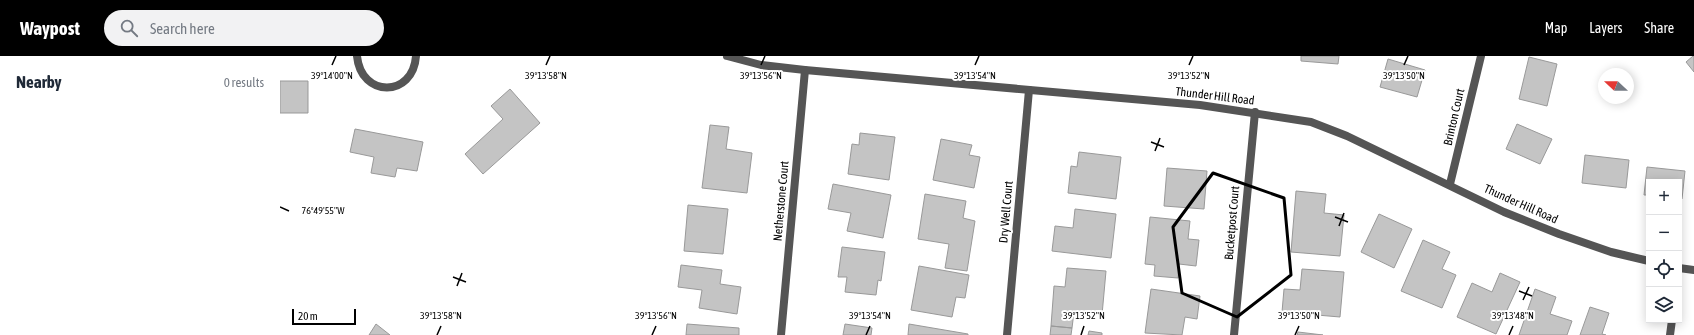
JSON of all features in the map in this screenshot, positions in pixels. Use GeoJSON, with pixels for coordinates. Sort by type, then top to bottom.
{"type":"FeatureCollection","features":[{"type":"Feature","properties":{"kind":"street"},"geometry":{"type":"LineString","coordinates":[[357,56],[358,65],[368,82],[386,88],[396,86],[404,82],[411,75],[415,66],[416,56]]}},
{"type":"Feature","properties":{"kind":"street","name":"Thunder Hill Road"},"geometry":{"type":"LineString","coordinates":[[728,56],[761,64],[805,70],[1200,105],[1255,112],[1311,122],[1348,136],[1450,184],[1504,212],[1559,234],[1611,252],[1646,260]]}},
{"type":"Feature","properties":{"kind":"street","name":"Brinton Court"},"geometry":{"type":"LineString","coordinates":[[1450,184],[1481,56]]}},
{"type":"Feature","properties":{"kind":"street","name":"Netherstone Court"},"geometry":{"type":"LineString","coordinates":[[781,335],[805,70]]}},
{"type":"Feature","properties":{"kind":"street","name":"Dry Well Court"},"geometry":{"type":"LineString","coordinates":[[1007,335],[1029,90]]}},
{"type":"Feature","properties":{"kind":"street","name":"Bucketpost Court"},"geometry":{"type":"LineString","coordinates":[[1234,335],[1255,112]]}},
{"type":"Feature","properties":{"kind":"street"},"geometry":{"type":"LineString","coordinates":[[1682,268],[1694,270]]}},
{"type":"Feature","properties":{"kind":"street"},"geometry":{"type":"LineString","coordinates":[[1670,335],[1672,323]]}},
{"type":"Feature","properties":{"kind":"highlighted area"},"geometry":{"type":"Polygon","coordinates":[[[1213,173],[1284,198],[1291,275],[1237,317],[1182,293],[1173,227],[1213,173]]]}},
{"type":"Feature","properties":{"kind":"building"},"geometry":{"type":"Polygon","coordinates":[[[1301,56],[1339,56],[1338,64],[1301,61],[1301,56]]]}},
{"type":"Feature","properties":{"kind":"building"},"geometry":{"type":"Polygon","coordinates":[[[1694,56],[1694,72],[1686,62],[1694,56]]]}},
{"type":"Feature","properties":{"kind":"building"},"geometry":{"type":"Polygon","coordinates":[[[1529,57],[1557,64],[1547,106],[1519,99],[1529,57]]]}},
{"type":"Feature","properties":{"kind":"building"},"geometry":{"type":"Polygon","coordinates":[[[1388,59],[1425,70],[1417,97],[1380,87],[1388,59]]]}},
{"type":"Feature","properties":{"kind":"building"},"geometry":{"type":"Polygon","coordinates":[[[280,81],[308,81],[308,113],[280,113],[280,81]]]}},
{"type":"Feature","properties":{"kind":"building"},"geometry":{"type":"Polygon","coordinates":[[[510,89],[540,123],[483,174],[465,154],[503,119],[491,106],[510,89]]]}},
{"type":"Feature","properties":{"kind":"building"},"geometry":{"type":"Polygon","coordinates":[[[1517,124],[1552,139],[1540,164],[1506,149],[1517,124]]]}},
{"type":"Feature","properties":{"kind":"building"},"geometry":{"type":"Polygon","coordinates":[[[710,125],[729,127],[726,149],[752,153],[747,193],[702,188],[710,125]]]}},
{"type":"Feature","properties":{"kind":"building"},"geometry":{"type":"Polygon","coordinates":[[[355,129],[423,142],[417,171],[397,168],[395,177],[371,173],[374,157],[350,152],[355,129]]]}},
{"type":"Feature","properties":{"kind":"building"},"geometry":{"type":"Polygon","coordinates":[[[860,133],[895,137],[889,180],[848,174],[852,144],[859,145],[860,133]]]}},
{"type":"Feature","properties":{"kind":"building"},"geometry":{"type":"Polygon","coordinates":[[[941,139],[972,145],[969,155],[980,157],[974,188],[933,180],[941,139]]]}},
{"type":"Feature","properties":{"kind":"building"},"geometry":{"type":"Polygon","coordinates":[[[1079,152],[1121,157],[1116,199],[1068,193],[1071,166],[1077,167],[1079,152]]]}},
{"type":"Feature","properties":{"kind":"building"},"geometry":{"type":"Polygon","coordinates":[[[1585,155],[1629,160],[1626,188],[1582,183],[1585,155]]]}},
{"type":"Feature","properties":{"kind":"building"},"geometry":{"type":"Polygon","coordinates":[[[1647,167],[1685,171],[1682,199],[1682,179],[1646,179],[1646,195],[1644,195],[1647,167]]]}},
{"type":"Feature","properties":{"kind":"building"},"geometry":{"type":"Polygon","coordinates":[[[1167,168],[1207,171],[1204,209],[1164,206],[1167,168]]]}},
{"type":"Feature","properties":{"kind":"building"},"geometry":{"type":"Polygon","coordinates":[[[833,184],[891,195],[883,238],[847,231],[851,213],[828,209],[833,184]]]}},
{"type":"Feature","properties":{"kind":"building"},"geometry":{"type":"Polygon","coordinates":[[[1296,191],[1326,194],[1324,213],[1344,215],[1340,256],[1291,252],[1296,191]]]}},
{"type":"Feature","properties":{"kind":"building"},"geometry":{"type":"Polygon","coordinates":[[[925,194],[966,201],[963,218],[975,221],[967,271],[945,268],[949,244],[918,239],[925,194]]]}},
{"type":"Feature","properties":{"kind":"building"},"geometry":{"type":"Polygon","coordinates":[[[688,205],[728,209],[723,254],[684,251],[688,205]]]}},
{"type":"Feature","properties":{"kind":"building"},"geometry":{"type":"Polygon","coordinates":[[[1075,209],[1116,214],[1111,258],[1052,251],[1055,226],[1073,228],[1075,209]]]}},
{"type":"Feature","properties":{"kind":"building"},"geometry":{"type":"Polygon","coordinates":[[[1379,214],[1412,229],[1394,268],[1361,252],[1379,214]]]}},
{"type":"Feature","properties":{"kind":"building"},"geometry":{"type":"Polygon","coordinates":[[[1150,217],[1190,221],[1188,239],[1199,240],[1196,266],[1179,264],[1178,278],[1154,276],[1155,265],[1145,264],[1150,217]]]}},
{"type":"Feature","properties":{"kind":"building"},"geometry":{"type":"Polygon","coordinates":[[[1423,240],[1450,252],[1442,269],[1456,275],[1442,308],[1401,291],[1423,240]]]}},
{"type":"Feature","properties":{"kind":"building"},"geometry":{"type":"Polygon","coordinates":[[[842,247],[885,252],[881,281],[878,280],[876,295],[845,292],[847,277],[838,277],[842,247]]]}},
{"type":"Feature","properties":{"kind":"building"},"geometry":{"type":"Polygon","coordinates":[[[681,265],[722,270],[720,284],[741,287],[737,314],[699,308],[702,290],[678,287],[681,265]]]}},
{"type":"Feature","properties":{"kind":"building"},"geometry":{"type":"Polygon","coordinates":[[[919,266],[969,275],[965,298],[956,297],[952,317],[911,310],[919,266]]]}},
{"type":"Feature","properties":{"kind":"building"},"geometry":{"type":"Polygon","coordinates":[[[1067,268],[1106,271],[1102,315],[1074,312],[1072,328],[1051,326],[1054,286],[1065,287],[1067,268]]]}},
{"type":"Feature","properties":{"kind":"building"},"geometry":{"type":"Polygon","coordinates":[[[1302,269],[1344,272],[1340,317],[1282,312],[1284,289],[1300,290],[1302,269]]]}},
{"type":"Feature","properties":{"kind":"building"},"geometry":{"type":"Polygon","coordinates":[[[1500,273],[1520,282],[1496,334],[1457,317],[1472,283],[1492,292],[1500,273]]]}},
{"type":"Feature","properties":{"kind":"building"},"geometry":{"type":"Polygon","coordinates":[[[1151,289],[1200,296],[1197,319],[1185,317],[1182,335],[1145,333],[1151,289]]]}},
{"type":"Feature","properties":{"kind":"building"},"geometry":{"type":"Polygon","coordinates":[[[1535,289],[1556,297],[1550,314],[1572,321],[1567,335],[1519,335],[1535,289]]]}},
{"type":"Feature","properties":{"kind":"building"},"geometry":{"type":"Polygon","coordinates":[[[1590,307],[1609,313],[1602,334],[1606,335],[1580,335],[1590,307]]]}},
{"type":"Feature","properties":{"kind":"building"},"geometry":{"type":"Polygon","coordinates":[[[376,324],[390,335],[369,335],[376,324]]]}},
{"type":"Feature","properties":{"kind":"building"},"geometry":{"type":"Polygon","coordinates":[[[687,324],[739,328],[739,335],[686,335],[687,324]]]}},
{"type":"Feature","properties":{"kind":"building"},"geometry":{"type":"Polygon","coordinates":[[[845,324],[872,328],[871,335],[843,335],[845,324]]]}},
{"type":"Feature","properties":{"kind":"building"},"geometry":{"type":"Polygon","coordinates":[[[909,324],[968,334],[968,335],[908,335],[909,324]]]}},
{"type":"Feature","properties":{"kind":"building"},"geometry":{"type":"Polygon","coordinates":[[[1051,326],[1072,328],[1071,335],[1050,335],[1051,326]]]}},
{"type":"Feature","properties":{"kind":"building"},"geometry":{"type":"Polygon","coordinates":[[[1089,331],[1102,333],[1102,335],[1088,335],[1089,331]]]}},
{"type":"Feature","properties":{"kind":"building"},"geometry":{"type":"Polygon","coordinates":[[[1298,332],[1323,335],[1297,335],[1298,332]]]}}]}
